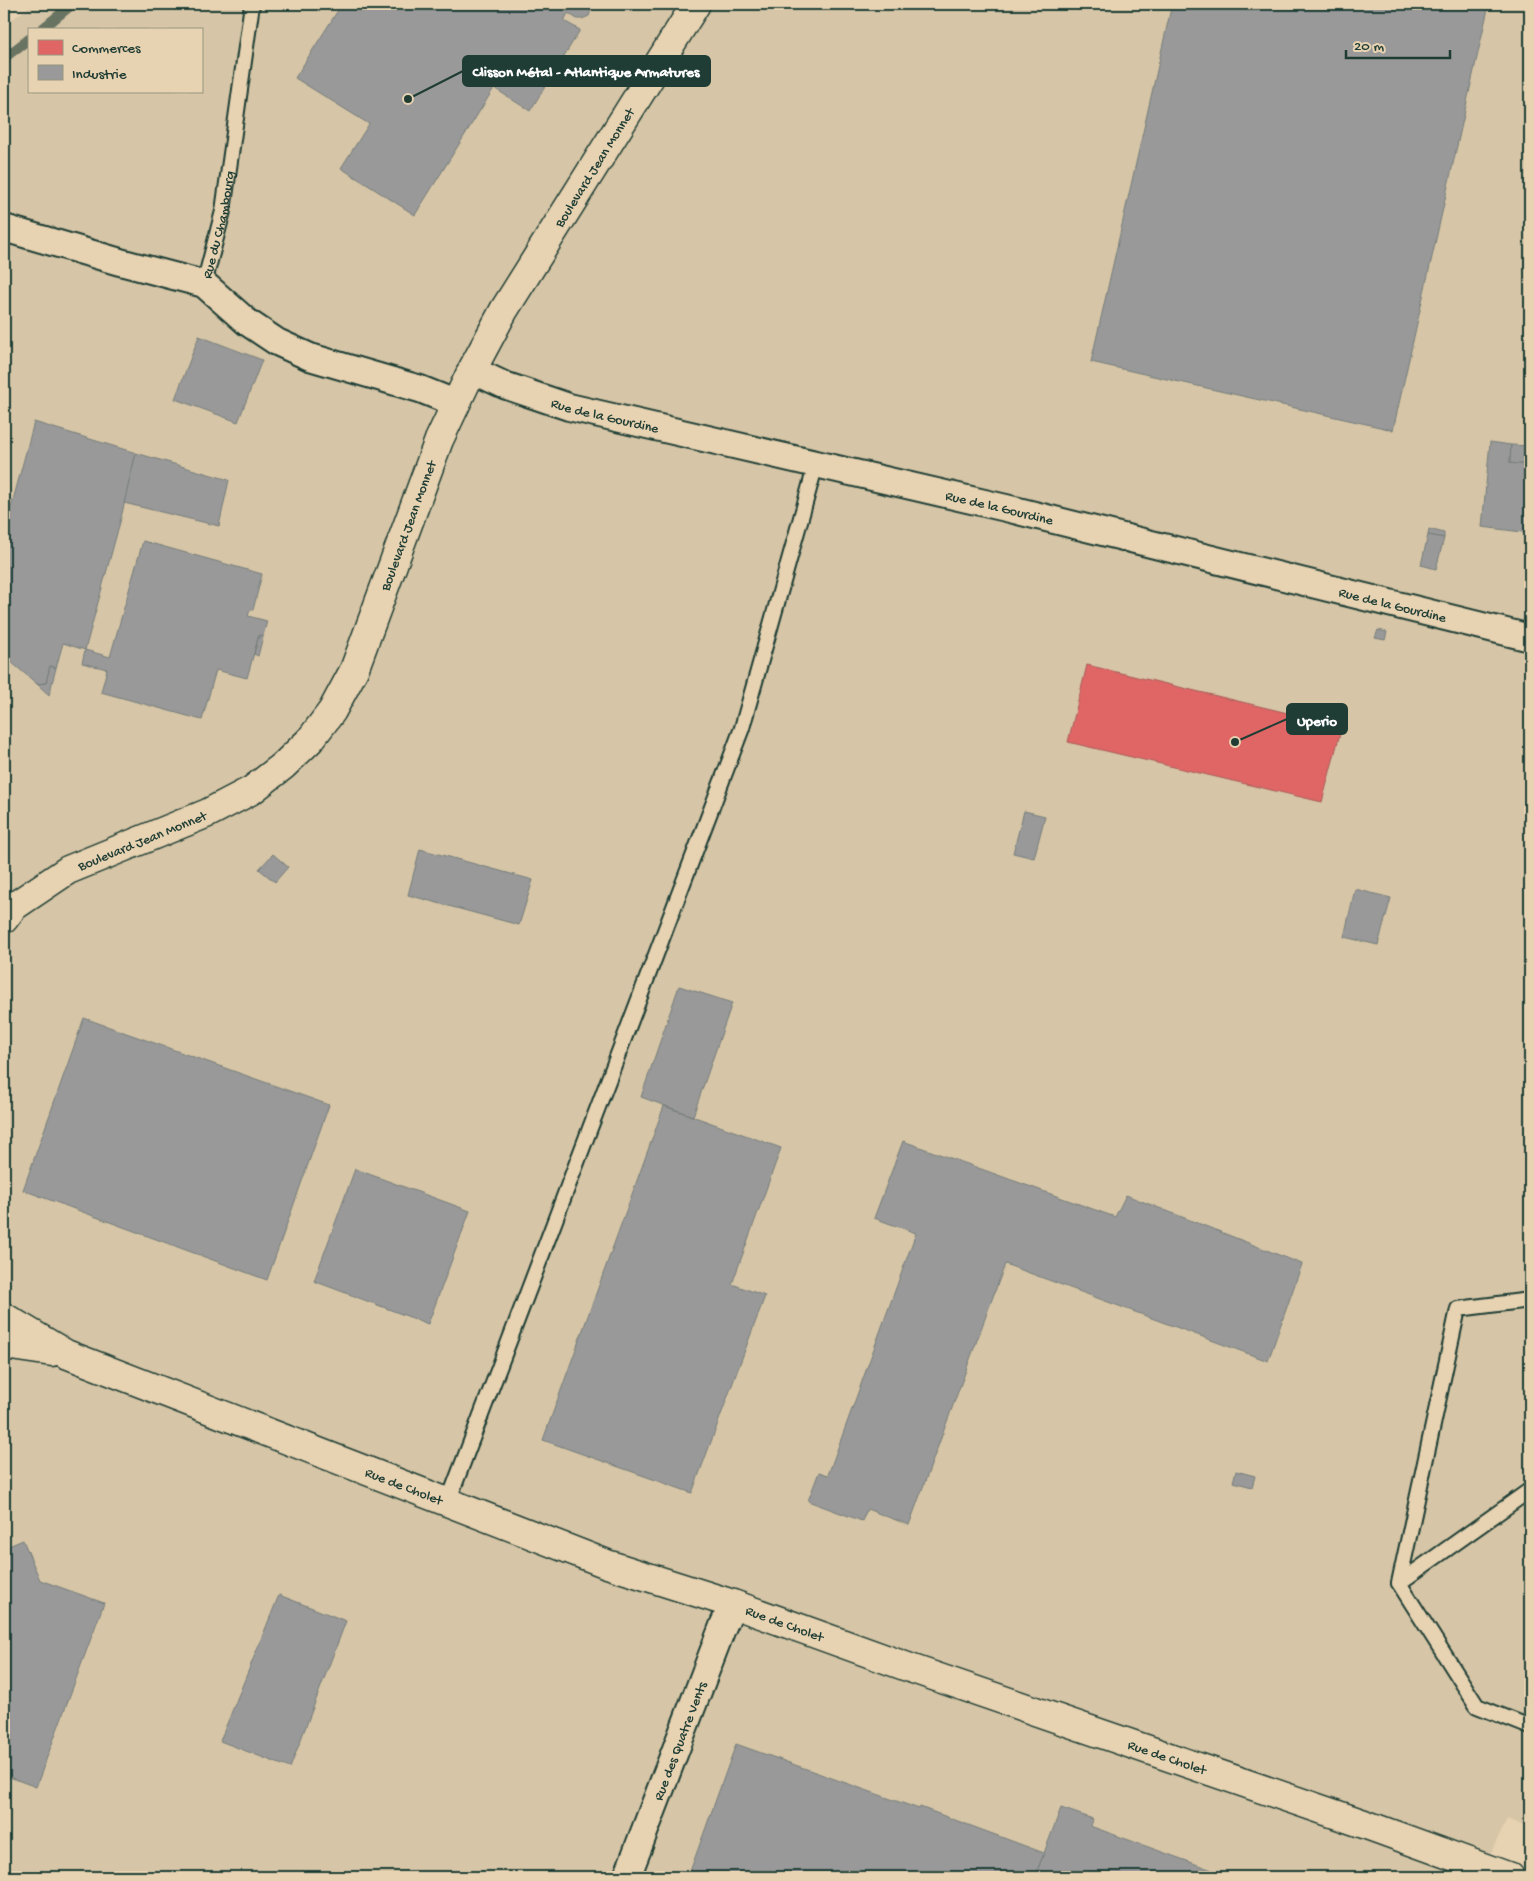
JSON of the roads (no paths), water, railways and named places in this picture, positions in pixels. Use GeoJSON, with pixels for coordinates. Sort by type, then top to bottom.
{"type":"FeatureCollection","features":[{"type":"Feature","properties":{"kind":"main road","name":"Boulevard Jean Monnet"},"geometry":{"type":"LineString","coordinates":[[4,919],[13,907],[68,870],[208,813],[252,790],[283,766],[310,740],[332,711],[354,670],[436,449],[472,370],[509,302],[696,4]]}},
{"type":"Feature","properties":{"kind":"main road","name":"Rue de Cholet"},"geometry":{"type":"LineString","coordinates":[[4,1317],[66,1354],[607,1564],[733,1604],[913,1670],[1364,1824],[1510,1877]]}},
{"type":"Feature","properties":{"kind":"main road","name":"Rue de Cholet"},"geometry":{"type":"LineString","coordinates":[[4,1345],[66,1354]]}},
{"type":"Feature","properties":{"kind":"street"},"geometry":{"type":"LineString","coordinates":[[4,228],[204,284]]}},
{"type":"Feature","properties":{"kind":"street","name":"Rue du Chambourg"},"geometry":{"type":"LineString","coordinates":[[204,284],[247,322],[277,342],[310,357],[420,389],[456,403]]}},
{"type":"Feature","properties":{"kind":"street","name":"Rue de la Gourdine"},"geometry":{"type":"LineString","coordinates":[[472,370],[504,385],[569,407],[1006,508],[1530,638]]}},
{"type":"Feature","properties":{"kind":"street","name":"Rue des Quatre Vents"},"geometry":{"type":"LineString","coordinates":[[627,1877],[733,1604]]}},
{"type":"Feature","properties":{"kind":"lane","name":"Rue du Chambourg"},"geometry":{"type":"LineString","coordinates":[[204,284],[224,211],[252,4]]}},
{"type":"Feature","properties":{"kind":"lane"},"geometry":{"type":"LineString","coordinates":[[448,1502],[742,728],[816,464]]}},
{"type":"Feature","properties":{"kind":"lane"},"geometry":{"type":"LineString","coordinates":[[1530,1300],[1458,1309],[1399,1583],[1478,1706],[1530,1727]]}},
{"type":"Feature","properties":{"kind":"lane"},"geometry":{"type":"LineString","coordinates":[[1399,1583],[1530,1490]]}},
{"type":"Feature","properties":{"kind":"waterway"},"geometry":{"type":"LineString","coordinates":[[43,28],[71,4]]}},
{"type":"Feature","properties":{"kind":"waterway"},"geometry":{"type":"LineString","coordinates":[[4,58],[28,40]]}},
{"type":"Feature","properties":{"kind":"place","name":"Clisson Métal - Atlantique Armatures"},"geometry":{"type":"Point","coordinates":[408,99]}},
{"type":"Feature","properties":{"kind":"place","name":"Uperio"},"geometry":{"type":"Point","coordinates":[1235,742]}}]}
